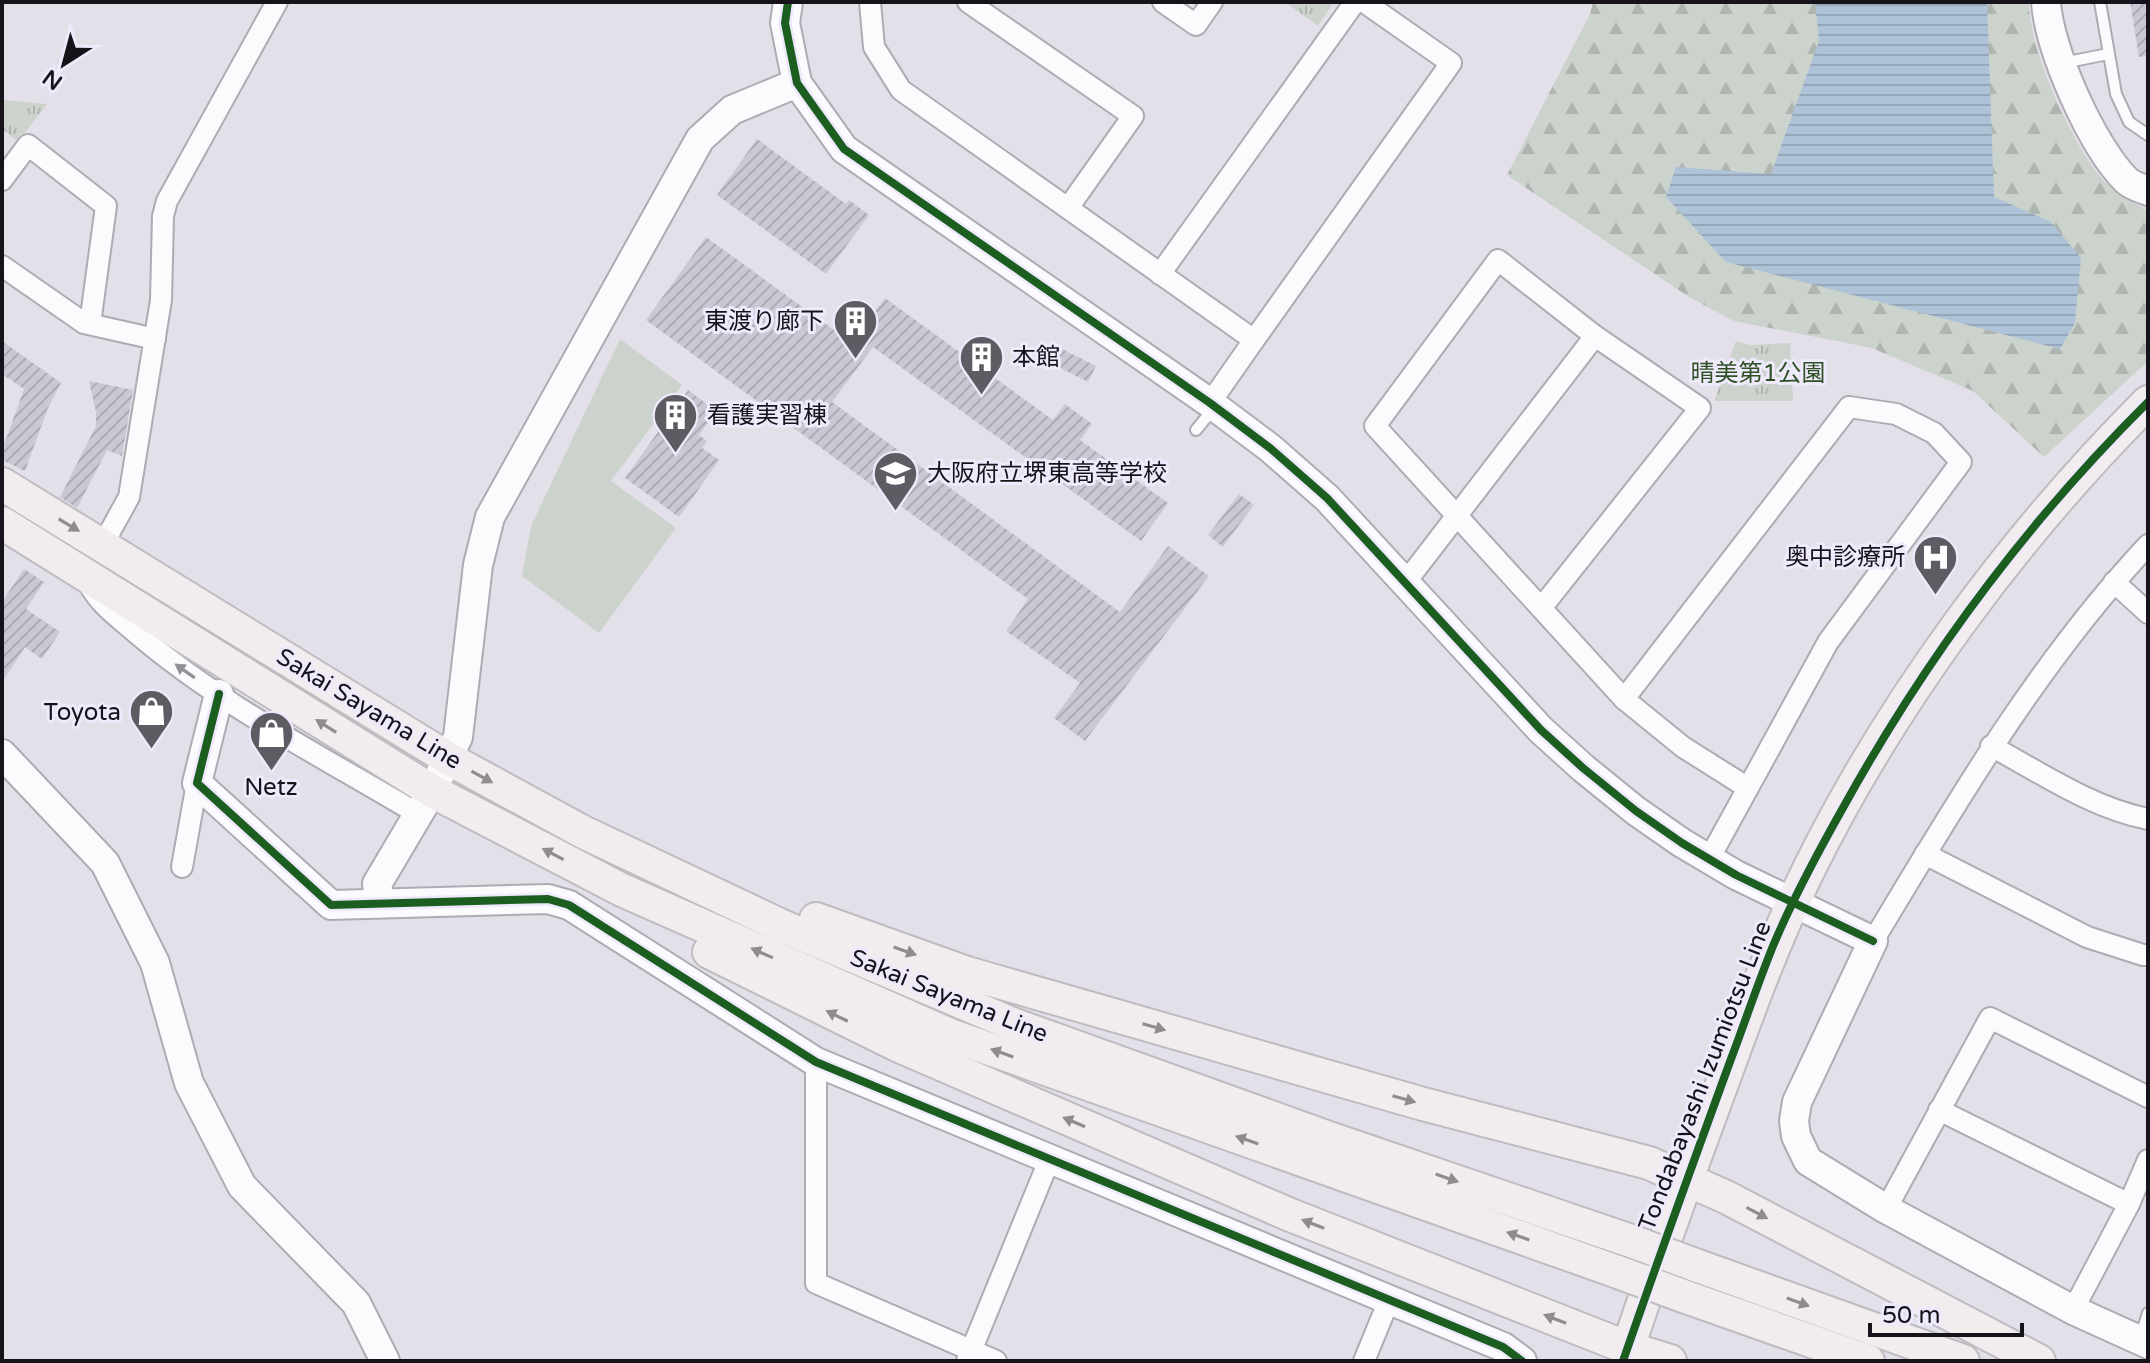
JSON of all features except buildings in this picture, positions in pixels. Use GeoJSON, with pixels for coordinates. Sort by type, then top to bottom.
{"type":"FeatureCollection","features":[{"type":"Feature","properties":{"kind":"main road","name":"Tondabayashi Izumiotsu Line"},"geometry":{"type":"LineString","coordinates":[[1625,1355],[1773,945],[1810,867],[1864,770],[1915,688],[1979,596],[2069,485],[2148,402]]}},
{"type":"Feature","properties":{"kind":"main road","name":"Sakai Sayama Line"},"geometry":{"type":"LineString","coordinates":[[2,484],[449,759],[583,832],[782,926],[1015,1025],[1963,1361]]}},
{"type":"Feature","properties":{"kind":"main road","name":"Sakai Sayama Line"},"geometry":{"type":"LineString","coordinates":[[2,523],[425,802],[950,1035],[1868,1361]]}},
{"type":"Feature","properties":{"kind":"main road"},"geometry":{"type":"LineString","coordinates":[[647,860],[967,973],[1423,1104],[1649,1163],[1687,1179],[2039,1361]]}},
{"type":"Feature","properties":{"kind":"main road"},"geometry":{"type":"LineString","coordinates":[[622,890],[686,940],[897,1045],[1625,1355],[1670,1361]]}},
{"type":"Feature","properties":{"kind":"street"},"geometry":{"type":"LineString","coordinates":[[102,546],[129,497],[161,300],[163,216],[167,201],[277,2]]}},
{"type":"Feature","properties":{"kind":"street"},"geometry":{"type":"LineString","coordinates":[[788,2],[785,23],[797,83],[844,149],[1213,405],[1270,448],[1327,498],[1541,730],[1636,811],[1709,859],[1793,905],[1873,941]]}},
{"type":"Feature","properties":{"kind":"street"},"geometry":{"type":"LineString","coordinates":[[870,2],[874,47],[901,90],[1254,340]]}},
{"type":"Feature","properties":{"kind":"street"},"geometry":{"type":"LineString","coordinates":[[968,2],[1133,116],[1068,208]]}},
{"type":"Feature","properties":{"kind":"street"},"geometry":{"type":"LineString","coordinates":[[1163,2],[1196,25],[1212,2]]}},
{"type":"Feature","properties":{"kind":"street"},"geometry":{"type":"LineString","coordinates":[[1160,274],[1355,2]]}},
{"type":"Feature","properties":{"kind":"street"},"geometry":{"type":"LineString","coordinates":[[1213,405],[1254,340],[1451,63],[1364,2]]}},
{"type":"Feature","properties":{"kind":"street"},"geometry":{"type":"LineString","coordinates":[[2046,2],[2062,63],[2089,130],[2128,182],[2148,191]]}},
{"type":"Feature","properties":{"kind":"street"},"geometry":{"type":"LineString","coordinates":[[380,902],[377,884],[449,759],[458,737],[478,565],[490,517],[700,139],[732,110],[797,83]]}},
{"type":"Feature","properties":{"kind":"street"},"geometry":{"type":"LineString","coordinates":[[2,180],[28,145],[106,206],[90,324]]}},
{"type":"Feature","properties":{"kind":"street"},"geometry":{"type":"LineString","coordinates":[[1542,607],[1700,408],[1595,336],[1498,260],[1375,426],[1624,699],[1683,747],[1748,788]]}},
{"type":"Feature","properties":{"kind":"street"},"geometry":{"type":"LineString","coordinates":[[2,266],[84,323],[155,339]]}},
{"type":"Feature","properties":{"kind":"street"},"geometry":{"type":"LineString","coordinates":[[1405,583],[1595,336]]}},
{"type":"Feature","properties":{"kind":"street"},"geometry":{"type":"LineString","coordinates":[[1624,699],[1849,407],[1896,414],[1934,433],[1961,462],[1828,642],[1709,859]]}},
{"type":"Feature","properties":{"kind":"street"},"geometry":{"type":"LineString","coordinates":[[2144,1342],[2073,1310],[1886,1209],[1808,1161],[1796,1136],[1794,1121],[1797,1102],[1873,941],[1991,746],[2060,648],[2148,545]]}},
{"type":"Feature","properties":{"kind":"street"},"geometry":{"type":"LineString","coordinates":[[85,577],[98,600],[161,654],[219,694],[425,802]]}},
{"type":"Feature","properties":{"kind":"street"},"geometry":{"type":"LineString","coordinates":[[2114,582],[2148,613]]}},
{"type":"Feature","properties":{"kind":"street"},"geometry":{"type":"LineString","coordinates":[[182,867],[197,783],[219,694]]}},
{"type":"Feature","properties":{"kind":"street"},"geometry":{"type":"LineString","coordinates":[[1991,746],[2082,795],[2148,819]]}},
{"type":"Feature","properties":{"kind":"street"},"geometry":{"type":"LineString","coordinates":[[2,754],[105,863],[155,963],[189,1083],[242,1186],[356,1303],[385,1361]]}},
{"type":"Feature","properties":{"kind":"street"},"geometry":{"type":"LineString","coordinates":[[197,783],[331,905],[548,899],[569,905],[816,1062],[1503,1347],[1522,1361]]}},
{"type":"Feature","properties":{"kind":"street"},"geometry":{"type":"LineString","coordinates":[[1925,854],[2087,937],[2148,955]]}},
{"type":"Feature","properties":{"kind":"street"},"geometry":{"type":"LineString","coordinates":[[1886,1209],[1990,1018],[2148,1097]]}},
{"type":"Feature","properties":{"kind":"street"},"geometry":{"type":"LineString","coordinates":[[816,1062],[816,1283],[969,1356],[996,1361]]}},
{"type":"Feature","properties":{"kind":"street"},"geometry":{"type":"LineString","coordinates":[[1939,1110],[2129,1204]]}},
{"type":"Feature","properties":{"kind":"street"},"geometry":{"type":"LineString","coordinates":[[969,1356],[1050,1158]]}},
{"type":"Feature","properties":{"kind":"street"},"geometry":{"type":"LineString","coordinates":[[2073,1310],[2129,1204],[2148,1160]]}},
{"type":"Feature","properties":{"kind":"street"},"geometry":{"type":"LineString","coordinates":[[1364,1361],[1389,1300]]}},
{"type":"Feature","properties":{"kind":"lane"},"geometry":{"type":"LineString","coordinates":[[2100,2],[2116,94],[2129,122],[2148,135]]}},
{"type":"Feature","properties":{"kind":"lane"},"geometry":{"type":"LineString","coordinates":[[2062,63],[2108,54]]}},
{"type":"Feature","properties":{"kind":"lane"},"geometry":{"type":"LineString","coordinates":[[1196,430],[1213,405]]}},
{"type":"Feature","properties":{"kind":"lane"},"geometry":{"type":"LineString","coordinates":[[2144,1342],[2148,1313]]}},
{"type":"Feature","properties":{"kind":"green space"},"geometry":{"type":"Polygon","coordinates":[[[1285,2],[1334,2],[1318,26],[1285,2]]]}},
{"type":"Feature","properties":{"kind":"green space"},"geometry":{"type":"Polygon","coordinates":[[[1593,2],[2029,2],[2043,67],[2075,138],[2103,179],[2148,211],[2148,361],[2044,457],[1973,391],[1872,348],[1734,321],[1689,297],[1507,175],[1590,14],[1593,2]]]}},
{"type":"Feature","properties":{"kind":"green space"},"geometry":{"type":"Polygon","coordinates":[[[2,100],[47,104],[16,140],[2,129],[2,100]]]}},
{"type":"Feature","properties":{"kind":"green space"},"geometry":{"type":"Polygon","coordinates":[[[620,339],[682,385],[611,481],[676,528],[599,633],[522,576],[531,526],[620,339]]]}},
{"type":"Feature","properties":{"kind":"green space","name":"晴美第1公園"},"geometry":{"type":"Polygon","coordinates":[[[1736,341],[1750,345],[1790,343],[1793,401],[1714,401],[1736,341]]]}},
{"type":"Feature","properties":{"kind":"water"},"geometry":{"type":"Polygon","coordinates":[[[1815,2],[1987,2],[1994,197],[2051,222],[2081,258],[2075,323],[2060,349],[1726,262],[1666,197],[1676,167],[1771,174],[1819,41],[1815,2]]]}},
{"type":"Feature","properties":{"kind":"cycle path"},"geometry":{"type":"LineString","coordinates":[[788,2],[785,23],[797,83],[844,149],[1270,448],[1327,498],[1541,730],[1636,811],[1736,875],[1873,941]]}},
{"type":"Feature","properties":{"kind":"cycle path"},"geometry":{"type":"LineString","coordinates":[[1623,1361],[1767,960],[1825,841],[1909,697],[1982,593],[2061,495],[2148,402]]}},
{"type":"Feature","properties":{"kind":"cycle path"},"geometry":{"type":"LineString","coordinates":[[219,694],[197,783],[331,905],[548,899],[569,905],[816,1062],[1503,1347],[1522,1361]]}},
{"type":"Feature","properties":{"kind":"place","name":"東渡り廊下"},"geometry":{"type":"Point","coordinates":[855,360]}},
{"type":"Feature","properties":{"kind":"place","name":"本館"},"geometry":{"type":"Point","coordinates":[981,396]}},
{"type":"Feature","properties":{"kind":"place","name":"看護実習棟"},"geometry":{"type":"Point","coordinates":[676,454]}},
{"type":"Feature","properties":{"kind":"place","name":"大阪府立堺東高等学校"},"geometry":{"type":"Point","coordinates":[896,512]}},
{"type":"Feature","properties":{"kind":"place","name":"奥中診療所"},"geometry":{"type":"Point","coordinates":[1936,596]}},
{"type":"Feature","properties":{"kind":"place","name":"Toyota"},"geometry":{"type":"Point","coordinates":[152,751]}},
{"type":"Feature","properties":{"kind":"place","name":"Netz"},"geometry":{"type":"Point","coordinates":[271,772]}}]}
